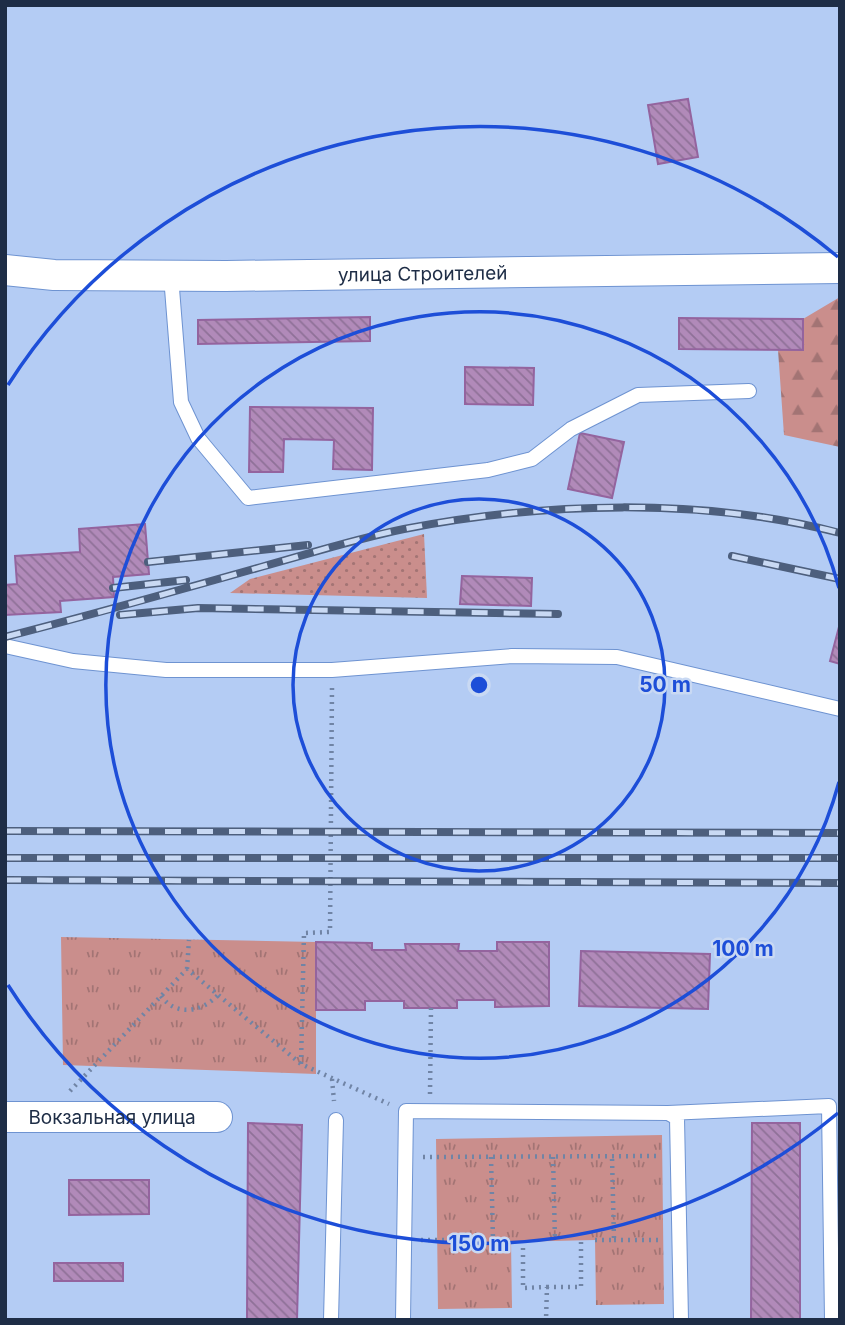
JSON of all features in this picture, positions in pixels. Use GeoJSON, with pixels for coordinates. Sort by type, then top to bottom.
{"type":"FeatureCollection","features":[{"type":"Feature","properties":{"kind":"street","name":"улица Строителей"},"geometry":{"type":"LineString","coordinates":[[5,270],[54,275],[172,276],[840,268]]}},
{"type":"Feature","properties":{"kind":"street","name":"Вокзальная улица"},"geometry":{"type":"LineString","coordinates":[[5,1117],[217,1118]]}},
{"type":"Feature","properties":{"kind":"lane"},"geometry":{"type":"LineString","coordinates":[[172,276],[181,402],[198,438],[248,498],[488,470],[532,459],[570,429],[638,395],[749,391]]}},
{"type":"Feature","properties":{"kind":"lane"},"geometry":{"type":"LineString","coordinates":[[5,646],[73,661],[166,670],[332,670],[512,656],[617,657],[840,709]]}},
{"type":"Feature","properties":{"kind":"lane"},"geometry":{"type":"LineString","coordinates":[[403,1320],[406,1111],[668,1112],[835,1106],[832,1320]]}},
{"type":"Feature","properties":{"kind":"lane"},"geometry":{"type":"LineString","coordinates":[[668,1112],[677,1118],[681,1320]]}},
{"type":"Feature","properties":{"kind":"lane"},"geometry":{"type":"LineString","coordinates":[[331,1320],[336,1120]]}},
{"type":"Feature","properties":{"kind":"path"},"geometry":{"type":"LineString","coordinates":[[301,1064],[304,933],[330,932],[332,670]]}},
{"type":"Feature","properties":{"kind":"path"},"geometry":{"type":"LineString","coordinates":[[46,1117],[187,969],[189,940]]}},
{"type":"Feature","properties":{"kind":"path"},"geometry":{"type":"LineString","coordinates":[[187,969],[301,1064],[406,1111]]}},
{"type":"Feature","properties":{"kind":"path"},"geometry":{"type":"LineString","coordinates":[[160,996],[167,1005],[183,1010],[202,1007],[218,995]]}},
{"type":"Feature","properties":{"kind":"path"},"geometry":{"type":"LineString","coordinates":[[430,1111],[431,1008]]}},
{"type":"Feature","properties":{"kind":"path"},"geometry":{"type":"LineString","coordinates":[[405,1158],[679,1155]]}},
{"type":"Feature","properties":{"kind":"path"},"geometry":{"type":"LineString","coordinates":[[491,1157],[493,1240]]}},
{"type":"Feature","properties":{"kind":"path"},"geometry":{"type":"LineString","coordinates":[[553,1157],[555,1241]]}},
{"type":"Feature","properties":{"kind":"path"},"geometry":{"type":"LineString","coordinates":[[612,1157],[614,1240]]}},
{"type":"Feature","properties":{"kind":"path"},"geometry":{"type":"LineString","coordinates":[[404,1240],[511,1241]]}},
{"type":"Feature","properties":{"kind":"path"},"geometry":{"type":"LineString","coordinates":[[595,1240],[680,1240]]}},
{"type":"Feature","properties":{"kind":"path"},"geometry":{"type":"LineString","coordinates":[[523,1241],[523,1288],[581,1287],[581,1241]]}},
{"type":"Feature","properties":{"kind":"path"},"geometry":{"type":"LineString","coordinates":[[546,1320],[547,1287]]}},
{"type":"Feature","properties":{"kind":"green space"},"geometry":{"type":"Polygon","coordinates":[[[840,297],[840,447],[784,435],[778,350],[803,350],[803,319],[840,297]]]}},
{"type":"Feature","properties":{"kind":"green space"},"geometry":{"type":"Polygon","coordinates":[[[424,534],[427,598],[230,593],[250,579],[424,534]]]}},
{"type":"Feature","properties":{"kind":"green space"},"geometry":{"type":"Polygon","coordinates":[[[61,937],[316,942],[316,1074],[63,1065],[61,937]]]}},
{"type":"Feature","properties":{"kind":"green space"},"geometry":{"type":"Polygon","coordinates":[[[662,1135],[664,1304],[596,1305],[595,1240],[511,1242],[512,1308],[438,1309],[436,1139],[662,1135]]]}},
{"type":"Feature","properties":{"kind":"building"},"geometry":{"type":"Polygon","coordinates":[[[688,99],[698,157],[658,164],[648,105],[688,99]]]}},
{"type":"Feature","properties":{"kind":"building"},"geometry":{"type":"Polygon","coordinates":[[[370,317],[370,341],[198,344],[198,320],[370,317]]]}},
{"type":"Feature","properties":{"kind":"building"},"geometry":{"type":"Polygon","coordinates":[[[679,318],[803,319],[803,350],[679,349],[679,318]]]}},
{"type":"Feature","properties":{"kind":"building"},"geometry":{"type":"Polygon","coordinates":[[[465,367],[534,368],[533,405],[465,404],[465,367]]]}},
{"type":"Feature","properties":{"kind":"building"},"geometry":{"type":"Polygon","coordinates":[[[250,407],[373,408],[372,470],[333,469],[334,440],[284,439],[283,472],[249,472],[250,407]]]}},
{"type":"Feature","properties":{"kind":"building"},"geometry":{"type":"Polygon","coordinates":[[[580,433],[624,442],[612,498],[568,489],[580,433]]]}},
{"type":"Feature","properties":{"kind":"building"},"geometry":{"type":"Polygon","coordinates":[[[145,524],[149,574],[113,577],[114,597],[60,601],[61,612],[5,615],[5,585],[17,584],[15,556],[80,552],[79,529],[145,524]]]}},
{"type":"Feature","properties":{"kind":"building"},"geometry":{"type":"Polygon","coordinates":[[[462,576],[532,578],[531,606],[460,604],[462,576]]]}},
{"type":"Feature","properties":{"kind":"building"},"geometry":{"type":"Polygon","coordinates":[[[840,623],[840,664],[830,661],[840,623]]]}},
{"type":"Feature","properties":{"kind":"building"},"geometry":{"type":"Polygon","coordinates":[[[316,942],[372,943],[372,950],[406,950],[405,944],[459,944],[458,951],[497,951],[497,942],[549,942],[549,1006],[495,1007],[495,1000],[457,1000],[457,1008],[404,1008],[404,1001],[365,1001],[365,1010],[316,1010],[316,942]]]}},
{"type":"Feature","properties":{"kind":"building"},"geometry":{"type":"Polygon","coordinates":[[[581,951],[710,954],[708,1009],[579,1006],[581,951]]]}},
{"type":"Feature","properties":{"kind":"building"},"geometry":{"type":"Polygon","coordinates":[[[248,1123],[302,1125],[297,1320],[247,1320],[248,1123]]]}},
{"type":"Feature","properties":{"kind":"building"},"geometry":{"type":"Polygon","coordinates":[[[752,1123],[800,1123],[800,1320],[751,1320],[752,1123]]]}},
{"type":"Feature","properties":{"kind":"building"},"geometry":{"type":"Polygon","coordinates":[[[69,1180],[149,1180],[149,1214],[69,1215],[69,1180]]]}},
{"type":"Feature","properties":{"kind":"building"},"geometry":{"type":"Polygon","coordinates":[[[54,1263],[123,1263],[123,1281],[54,1281],[54,1263]]]}},
{"type":"Feature","properties":{"kind":"railway"},"geometry":{"type":"LineString","coordinates":[[5,637],[368,537],[511,513],[622,507],[678,509],[788,521],[840,533]]}},
{"type":"Feature","properties":{"kind":"railway"},"geometry":{"type":"LineString","coordinates":[[148,562],[308,545]]}},
{"type":"Feature","properties":{"kind":"railway"},"geometry":{"type":"LineString","coordinates":[[732,556],[840,579]]}},
{"type":"Feature","properties":{"kind":"railway"},"geometry":{"type":"LineString","coordinates":[[113,588],[186,580]]}},
{"type":"Feature","properties":{"kind":"railway"},"geometry":{"type":"LineString","coordinates":[[120,615],[198,608],[558,614]]}},
{"type":"Feature","properties":{"kind":"railway"},"geometry":{"type":"LineString","coordinates":[[5,831],[840,833]]}},
{"type":"Feature","properties":{"kind":"railway"},"geometry":{"type":"LineString","coordinates":[[5,858],[840,858]]}},
{"type":"Feature","properties":{"kind":"railway"},"geometry":{"type":"LineString","coordinates":[[5,880],[840,883]]}}]}
